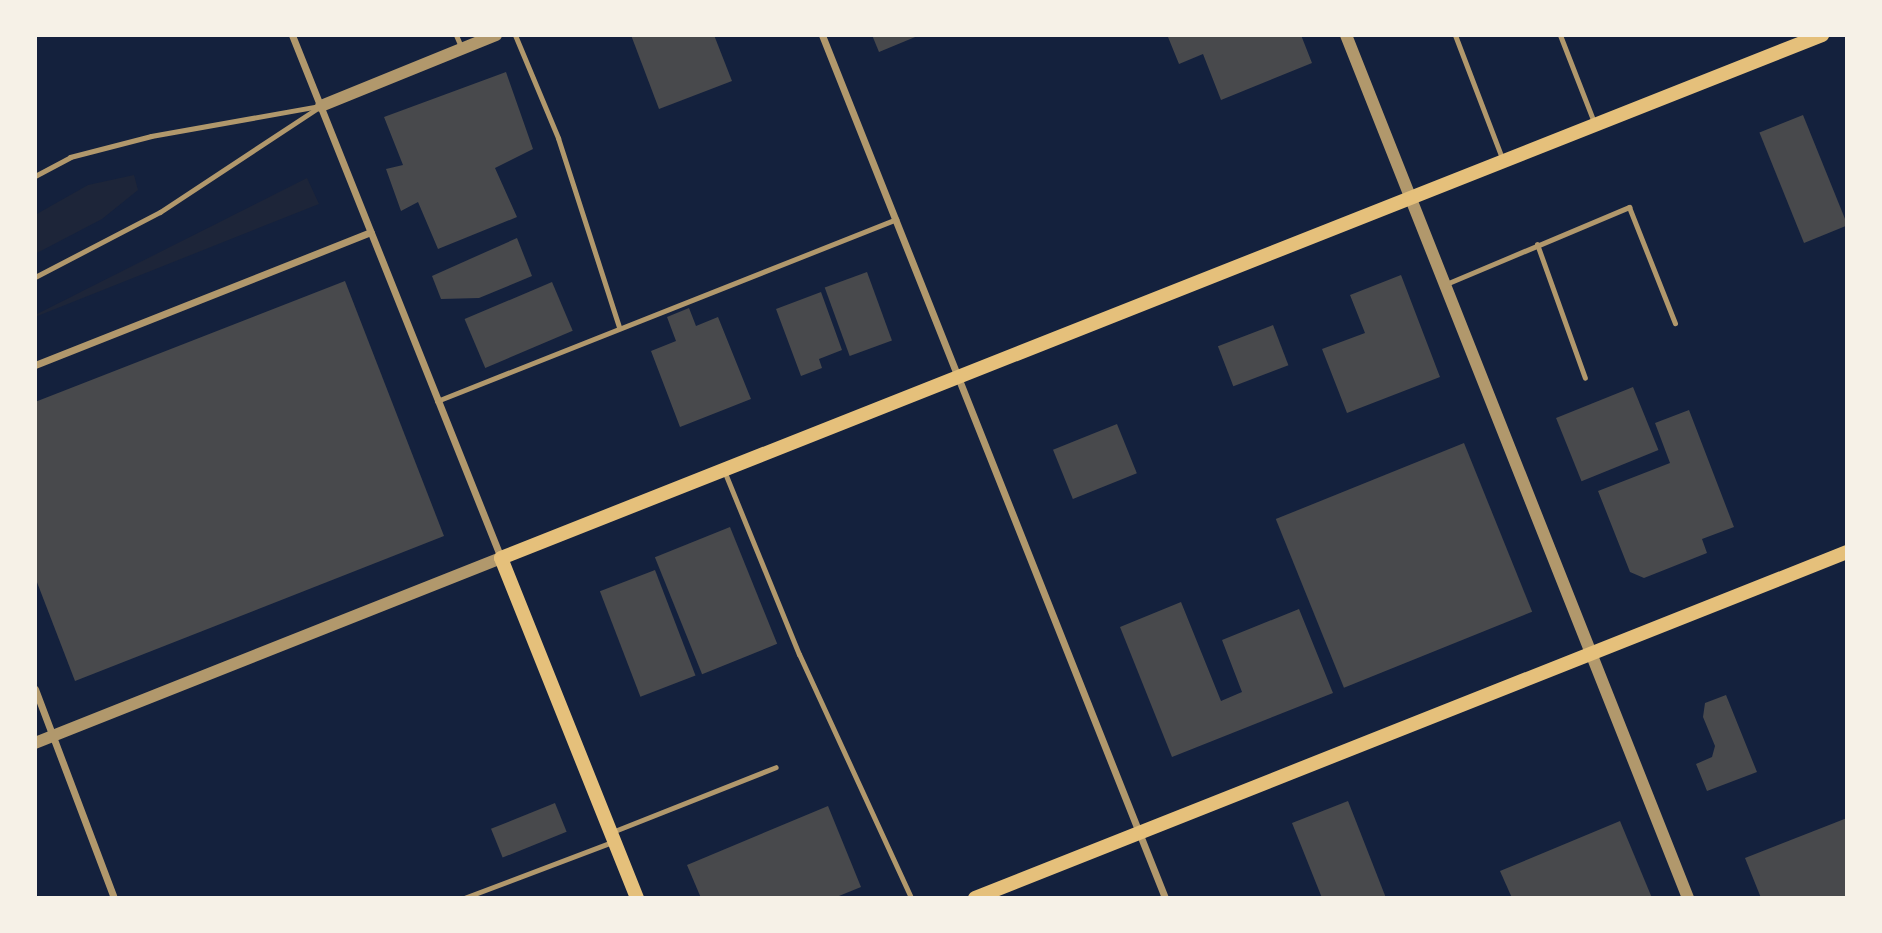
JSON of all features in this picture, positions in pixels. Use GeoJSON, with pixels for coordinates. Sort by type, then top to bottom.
{"type":"FeatureCollection","features":[{"type":"Feature","properties":{"kind":"main road"},"geometry":{"type":"LineString","coordinates":[[638,898],[501,558],[1822,35]]}},
{"type":"Feature","properties":{"kind":"main road"},"geometry":{"type":"LineString","coordinates":[[975,898],[1847,552]]}},
{"type":"Feature","properties":{"kind":"street"},"geometry":{"type":"LineString","coordinates":[[35,743],[501,558],[292,35]]}},
{"type":"Feature","properties":{"kind":"street"},"geometry":{"type":"LineString","coordinates":[[321,106],[496,35]]}},
{"type":"Feature","properties":{"kind":"street"},"geometry":{"type":"LineString","coordinates":[[822,35],[1165,898]]}},
{"type":"Feature","properties":{"kind":"street"},"geometry":{"type":"LineString","coordinates":[[1346,35],[1688,898]]}},
{"type":"Feature","properties":{"kind":"street"},"geometry":{"type":"LineString","coordinates":[[35,365],[371,232]]}},
{"type":"Feature","properties":{"kind":"street"},"geometry":{"type":"LineString","coordinates":[[35,689],[114,898]]}},
{"type":"Feature","properties":{"kind":"lane"},"geometry":{"type":"LineString","coordinates":[[456,35],[462,49]]}},
{"type":"Feature","properties":{"kind":"lane"},"geometry":{"type":"LineString","coordinates":[[515,35],[558,138],[619,327]]}},
{"type":"Feature","properties":{"kind":"lane"},"geometry":{"type":"LineString","coordinates":[[1455,35],[1503,161]]}},
{"type":"Feature","properties":{"kind":"lane"},"geometry":{"type":"LineString","coordinates":[[1560,35],[1595,125]]}},
{"type":"Feature","properties":{"kind":"lane"},"geometry":{"type":"LineString","coordinates":[[35,176],[70,157],[151,136],[321,106]]}},
{"type":"Feature","properties":{"kind":"lane"},"geometry":{"type":"LineString","coordinates":[[35,277],[160,212],[321,106]]}},
{"type":"Feature","properties":{"kind":"lane"},"geometry":{"type":"LineString","coordinates":[[1446,284],[1629,207],[1675,323]]}},
{"type":"Feature","properties":{"kind":"lane"},"geometry":{"type":"LineString","coordinates":[[437,401],[896,219]]}},
{"type":"Feature","properties":{"kind":"lane"},"geometry":{"type":"LineString","coordinates":[[1537,244],[1585,378]]}},
{"type":"Feature","properties":{"kind":"lane"},"geometry":{"type":"LineString","coordinates":[[723,470],[799,654],[911,898]]}},
{"type":"Feature","properties":{"kind":"lane"},"geometry":{"type":"LineString","coordinates":[[464,898],[776,766]]}},
{"type":"Feature","properties":{"kind":"shaded area"},"geometry":{"type":"Polygon","coordinates":[[[134,175],[138,190],[102,219],[35,254],[35,215],[88,185],[134,175]]]}},
{"type":"Feature","properties":{"kind":"shaded area"},"geometry":{"type":"Polygon","coordinates":[[[307,178],[319,204],[35,317],[35,315],[307,178]]]}},
{"type":"Feature","properties":{"kind":"building"},"geometry":{"type":"Polygon","coordinates":[[[631,35],[714,35],[732,81],[659,109],[631,35]]]}},
{"type":"Feature","properties":{"kind":"building"},"geometry":{"type":"Polygon","coordinates":[[[872,35],[920,35],[879,52],[872,35]]]}},
{"type":"Feature","properties":{"kind":"building"},"geometry":{"type":"Polygon","coordinates":[[[1301,35],[1312,63],[1221,100],[1203,54],[1179,64],[1168,37],[1301,35]]]}},
{"type":"Feature","properties":{"kind":"building"},"geometry":{"type":"Polygon","coordinates":[[[506,72],[533,149],[495,168],[517,217],[438,249],[418,202],[401,211],[386,169],[403,165],[384,117],[506,72]]]}},
{"type":"Feature","properties":{"kind":"building"},"geometry":{"type":"Polygon","coordinates":[[[1803,115],[1847,224],[1804,243],[1759,133],[1803,115]]]}},
{"type":"Feature","properties":{"kind":"building"},"geometry":{"type":"Polygon","coordinates":[[[517,238],[532,276],[479,298],[441,299],[432,276],[517,238]]]}},
{"type":"Feature","properties":{"kind":"building"},"geometry":{"type":"Polygon","coordinates":[[[867,272],[892,341],[850,356],[825,287],[867,272]]]}},
{"type":"Feature","properties":{"kind":"building"},"geometry":{"type":"Polygon","coordinates":[[[1401,275],[1440,377],[1347,413],[1322,349],[1365,333],[1350,295],[1401,275]]]}},
{"type":"Feature","properties":{"kind":"building"},"geometry":{"type":"Polygon","coordinates":[[[345,281],[444,536],[75,681],[35,577],[35,402],[345,281]]]}},
{"type":"Feature","properties":{"kind":"building"},"geometry":{"type":"Polygon","coordinates":[[[552,282],[573,331],[485,368],[465,319],[552,282]]]}},
{"type":"Feature","properties":{"kind":"building"},"geometry":{"type":"Polygon","coordinates":[[[821,292],[842,350],[819,359],[822,368],[801,376],[776,309],[821,292]]]}},
{"type":"Feature","properties":{"kind":"building"},"geometry":{"type":"Polygon","coordinates":[[[689,308],[696,326],[718,317],[751,399],[680,427],[651,351],[676,341],[667,317],[689,308]]]}},
{"type":"Feature","properties":{"kind":"building"},"geometry":{"type":"Polygon","coordinates":[[[1273,325],[1288,365],[1233,386],[1218,346],[1273,325]]]}},
{"type":"Feature","properties":{"kind":"building"},"geometry":{"type":"Polygon","coordinates":[[[1633,387],[1658,450],[1582,481],[1556,418],[1633,387]]]}},
{"type":"Feature","properties":{"kind":"building"},"geometry":{"type":"Polygon","coordinates":[[[1689,410],[1734,527],[1702,539],[1707,553],[1644,578],[1630,572],[1598,491],[1670,463],[1655,423],[1689,410]]]}},
{"type":"Feature","properties":{"kind":"building"},"geometry":{"type":"Polygon","coordinates":[[[1117,424],[1137,473],[1073,499],[1053,450],[1117,424]]]}},
{"type":"Feature","properties":{"kind":"building"},"geometry":{"type":"Polygon","coordinates":[[[1464,443],[1532,612],[1344,688],[1276,519],[1464,443]]]}},
{"type":"Feature","properties":{"kind":"building"},"geometry":{"type":"Polygon","coordinates":[[[730,527],[777,644],[702,674],[655,557],[730,527]]]}},
{"type":"Feature","properties":{"kind":"building"},"geometry":{"type":"Polygon","coordinates":[[[655,570],[695,675],[640,697],[600,591],[655,570]]]}},
{"type":"Feature","properties":{"kind":"building"},"geometry":{"type":"Polygon","coordinates":[[[1181,602],[1221,701],[1242,692],[1222,640],[1299,609],[1333,693],[1172,757],[1120,627],[1181,602]]]}},
{"type":"Feature","properties":{"kind":"building"},"geometry":{"type":"Polygon","coordinates":[[[1726,695],[1757,772],[1707,791],[1696,764],[1712,757],[1715,746],[1703,717],[1705,703],[1726,695]]]}},
{"type":"Feature","properties":{"kind":"building"},"geometry":{"type":"Polygon","coordinates":[[[1348,801],[1386,898],[1322,898],[1292,823],[1348,801]]]}},
{"type":"Feature","properties":{"kind":"building"},"geometry":{"type":"Polygon","coordinates":[[[555,803],[567,832],[503,858],[491,829],[555,803]]]}},
{"type":"Feature","properties":{"kind":"building"},"geometry":{"type":"Polygon","coordinates":[[[828,806],[861,887],[834,898],[701,898],[687,865],[828,806]]]}},
{"type":"Feature","properties":{"kind":"building"},"geometry":{"type":"Polygon","coordinates":[[[1847,818],[1847,898],[1761,898],[1745,858],[1847,818]]]}},
{"type":"Feature","properties":{"kind":"building"},"geometry":{"type":"Polygon","coordinates":[[[1620,821],[1652,898],[1512,898],[1500,871],[1620,821]]]}}]}
